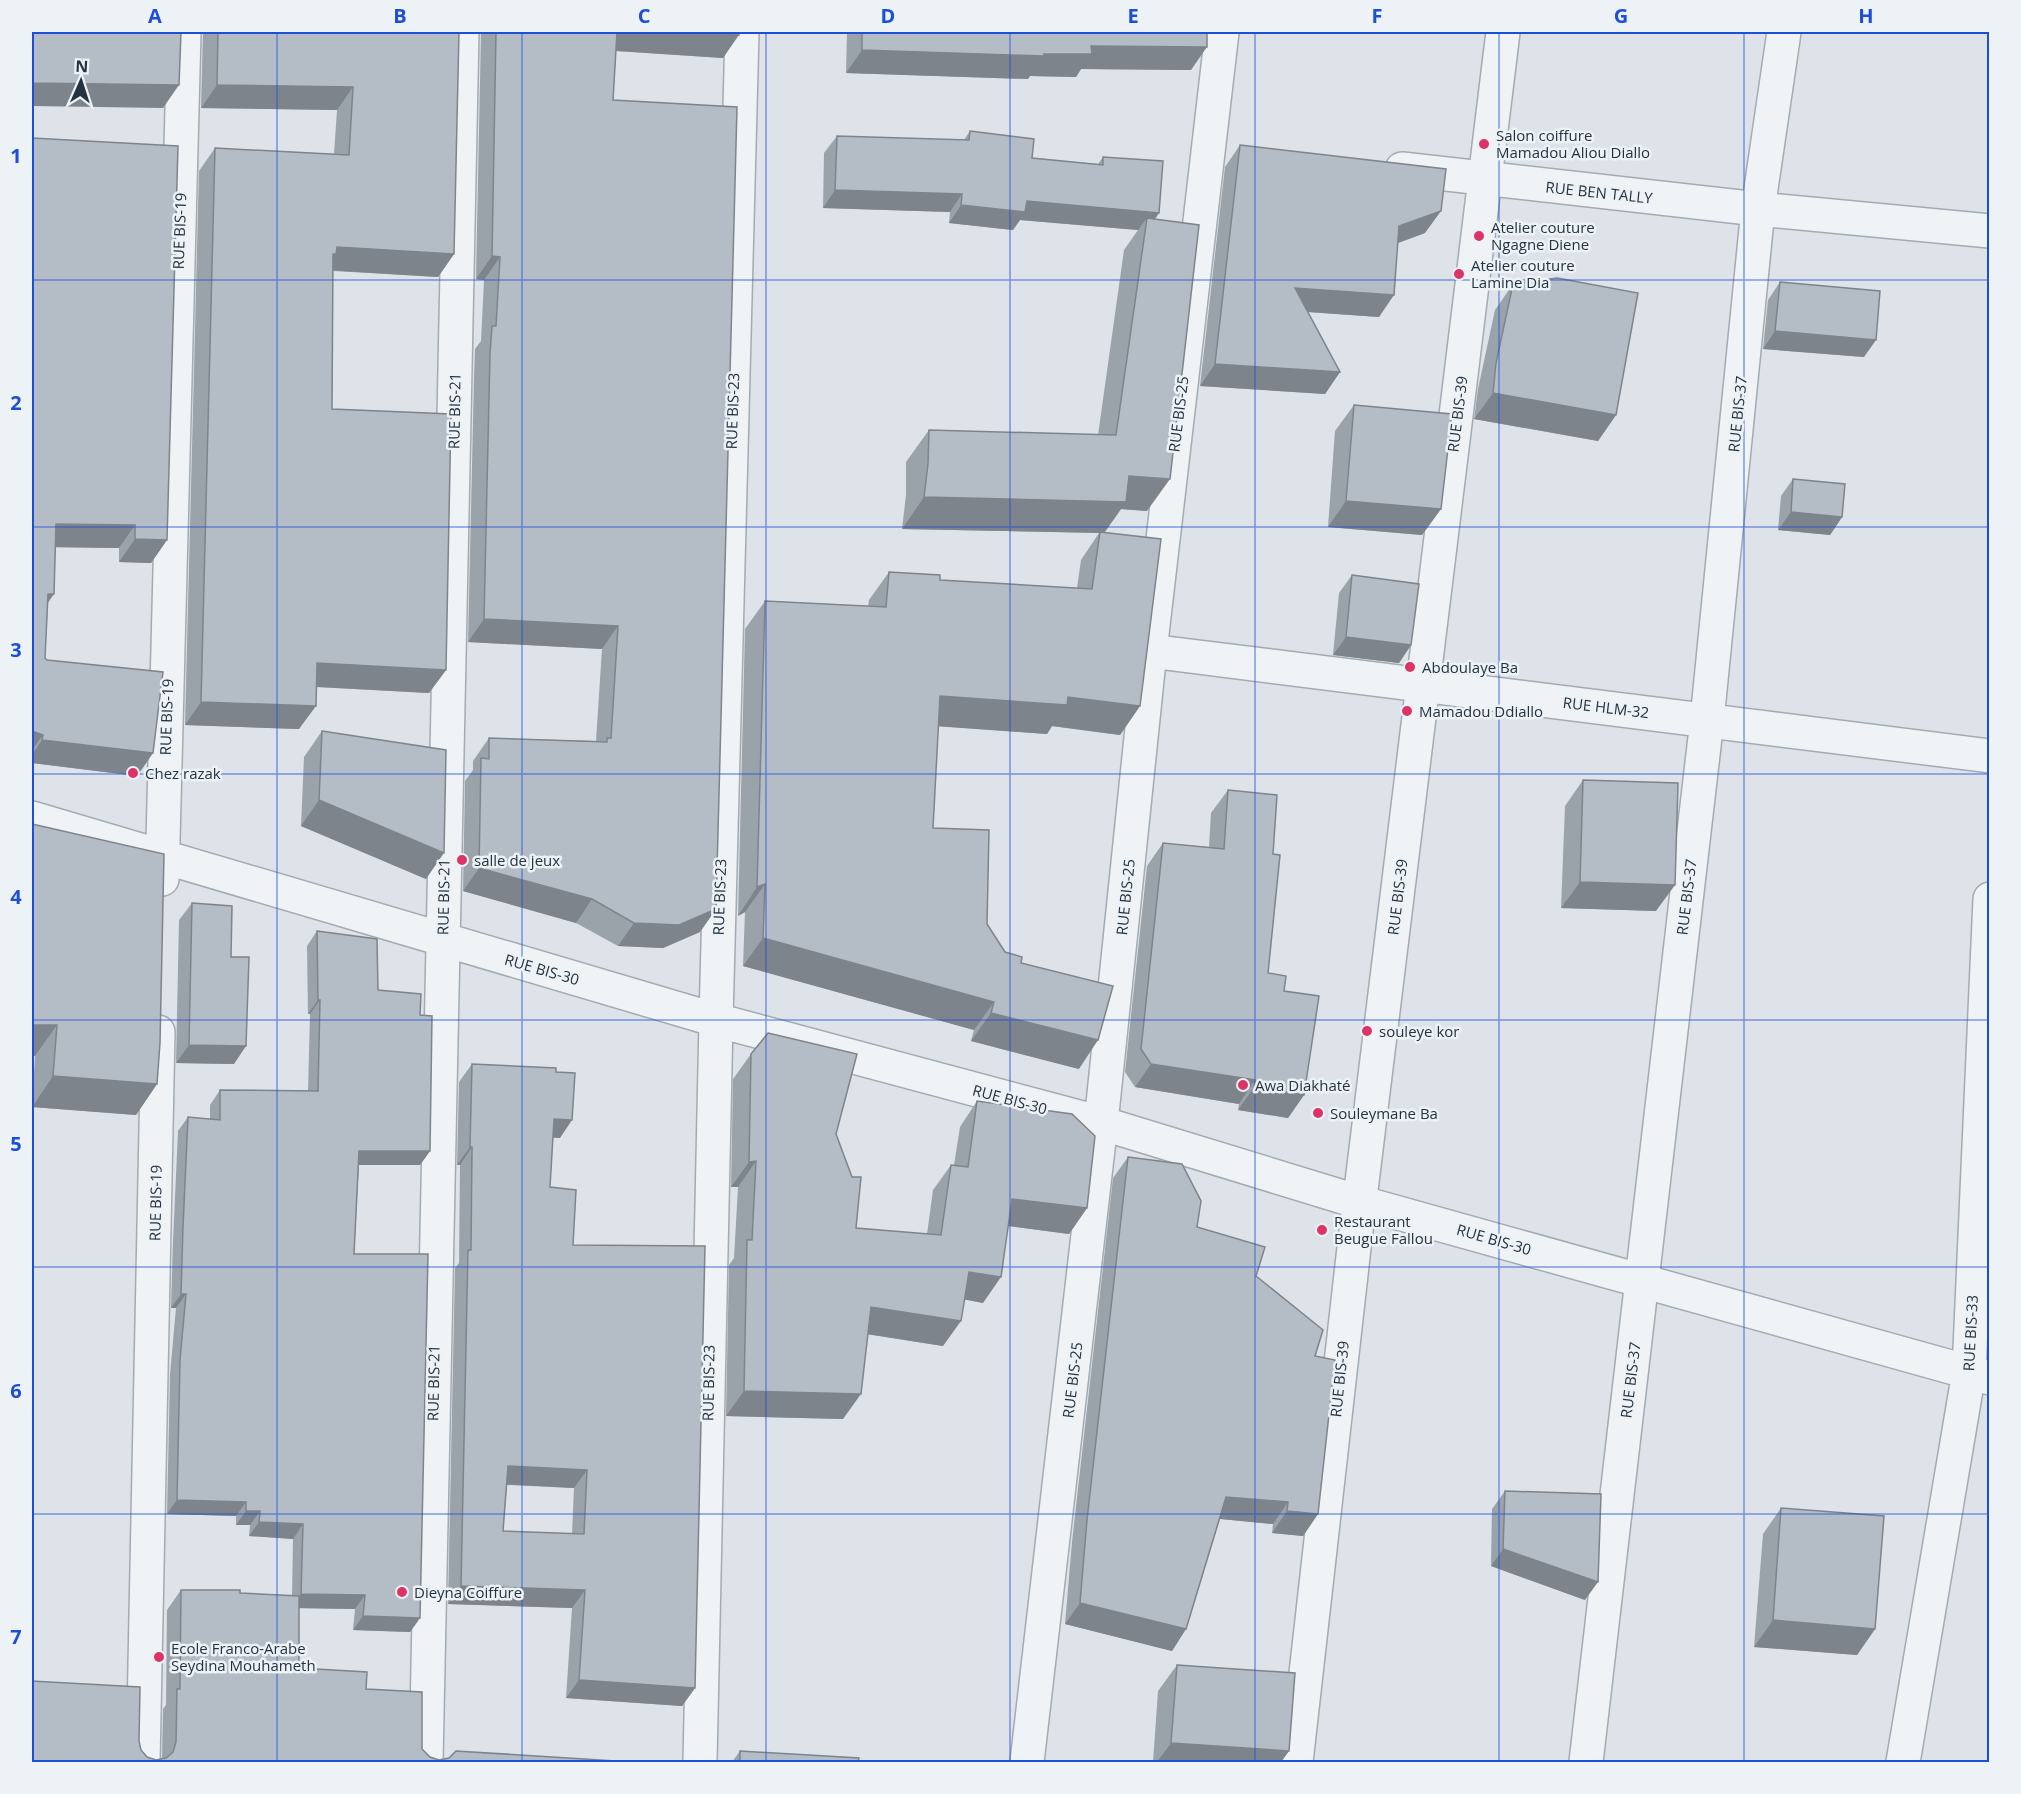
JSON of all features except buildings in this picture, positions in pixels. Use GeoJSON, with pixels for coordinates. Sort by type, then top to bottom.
{"type":"FeatureCollection","features":[{"type":"Feature","properties":{"kind":"street","name":"RUE BIS-19"},"geometry":{"type":"LineString","coordinates":[[161,905],[184,32]]}},
{"type":"Feature","properties":{"kind":"street","name":"RUE BIS-21"},"geometry":{"type":"LineString","coordinates":[[426,1762],[462,32]]}},
{"type":"Feature","properties":{"kind":"street","name":"RUE BIS-23"},"geometry":{"type":"LineString","coordinates":[[700,1762],[716,1020],[742,32]]}},
{"type":"Feature","properties":{"kind":"street","name":"RUE BIS-25"},"geometry":{"type":"LineString","coordinates":[[1027,1762],[1101,1123],[1150,651],[1221,147],[1222,32]]}},
{"type":"Feature","properties":{"kind":"street","name":"RUE BIS-39"},"geometry":{"type":"LineString","coordinates":[[1296,1762],[1359,1202],[1503,32]]}},
{"type":"Feature","properties":{"kind":"street","name":"RUE BIS-37"},"geometry":{"type":"LineString","coordinates":[[1586,1762],[1707,720],[1758,209],[1784,32]]}},
{"type":"Feature","properties":{"kind":"street","name":"RUE BEN TALLY"},"geometry":{"type":"LineString","coordinates":[[1371,165],[1758,209],[1989,231]]}},
{"type":"Feature","properties":{"kind":"street","name":"RUE HLM-32"},"geometry":{"type":"LineString","coordinates":[[1150,651],[1989,756]]}},
{"type":"Feature","properties":{"kind":"street","name":"RUE BIS-30"},"geometry":{"type":"LineString","coordinates":[[32,818],[716,1020],[1101,1123],[1359,1202],[1979,1375]]}},
{"type":"Feature","properties":{"kind":"street","name":"RUE BIS-33"},"geometry":{"type":"LineString","coordinates":[[1903,1762],[1979,1375],[1989,899]]}},
{"type":"Feature","properties":{"kind":"street","name":"RUE BIS-19"},"geometry":{"type":"LineString","coordinates":[[142,1762],[159,1000]]}},
{"type":"Feature","properties":{"kind":"place","name":"Salon coiffure Mamadou Aliou Diallo"},"geometry":{"type":"Point","coordinates":[1484,144]}},
{"type":"Feature","properties":{"kind":"place","name":"Atelier couture Ngagne Diene"},"geometry":{"type":"Point","coordinates":[1479,236]}},
{"type":"Feature","properties":{"kind":"place","name":"Atelier couture Lamine Dia"},"geometry":{"type":"Point","coordinates":[1459,274]}},
{"type":"Feature","properties":{"kind":"place","name":"Abdoulaye Ba"},"geometry":{"type":"Point","coordinates":[1410,667]}},
{"type":"Feature","properties":{"kind":"place","name":"Mamadou Ddiallo"},"geometry":{"type":"Point","coordinates":[1407,711]}},
{"type":"Feature","properties":{"kind":"place","name":"Chez razak"},"geometry":{"type":"Point","coordinates":[133,773]}},
{"type":"Feature","properties":{"kind":"place","name":"salle de jeux"},"geometry":{"type":"Point","coordinates":[462,860]}},
{"type":"Feature","properties":{"kind":"place","name":"souleye kor"},"geometry":{"type":"Point","coordinates":[1367,1031]}},
{"type":"Feature","properties":{"kind":"place","name":"Awa Diakhaté"},"geometry":{"type":"Point","coordinates":[1243,1085]}},
{"type":"Feature","properties":{"kind":"place","name":"Souleymane Ba"},"geometry":{"type":"Point","coordinates":[1318,1113]}},
{"type":"Feature","properties":{"kind":"place","name":"Restaurant Beugue Fallou"},"geometry":{"type":"Point","coordinates":[1322,1230]}},
{"type":"Feature","properties":{"kind":"place","name":"Dieyna Coiffure"},"geometry":{"type":"Point","coordinates":[402,1592]}},
{"type":"Feature","properties":{"kind":"place","name":"Ecole Franco-Arabe Seydina Mouhameth"},"geometry":{"type":"Point","coordinates":[159,1657]}}]}
